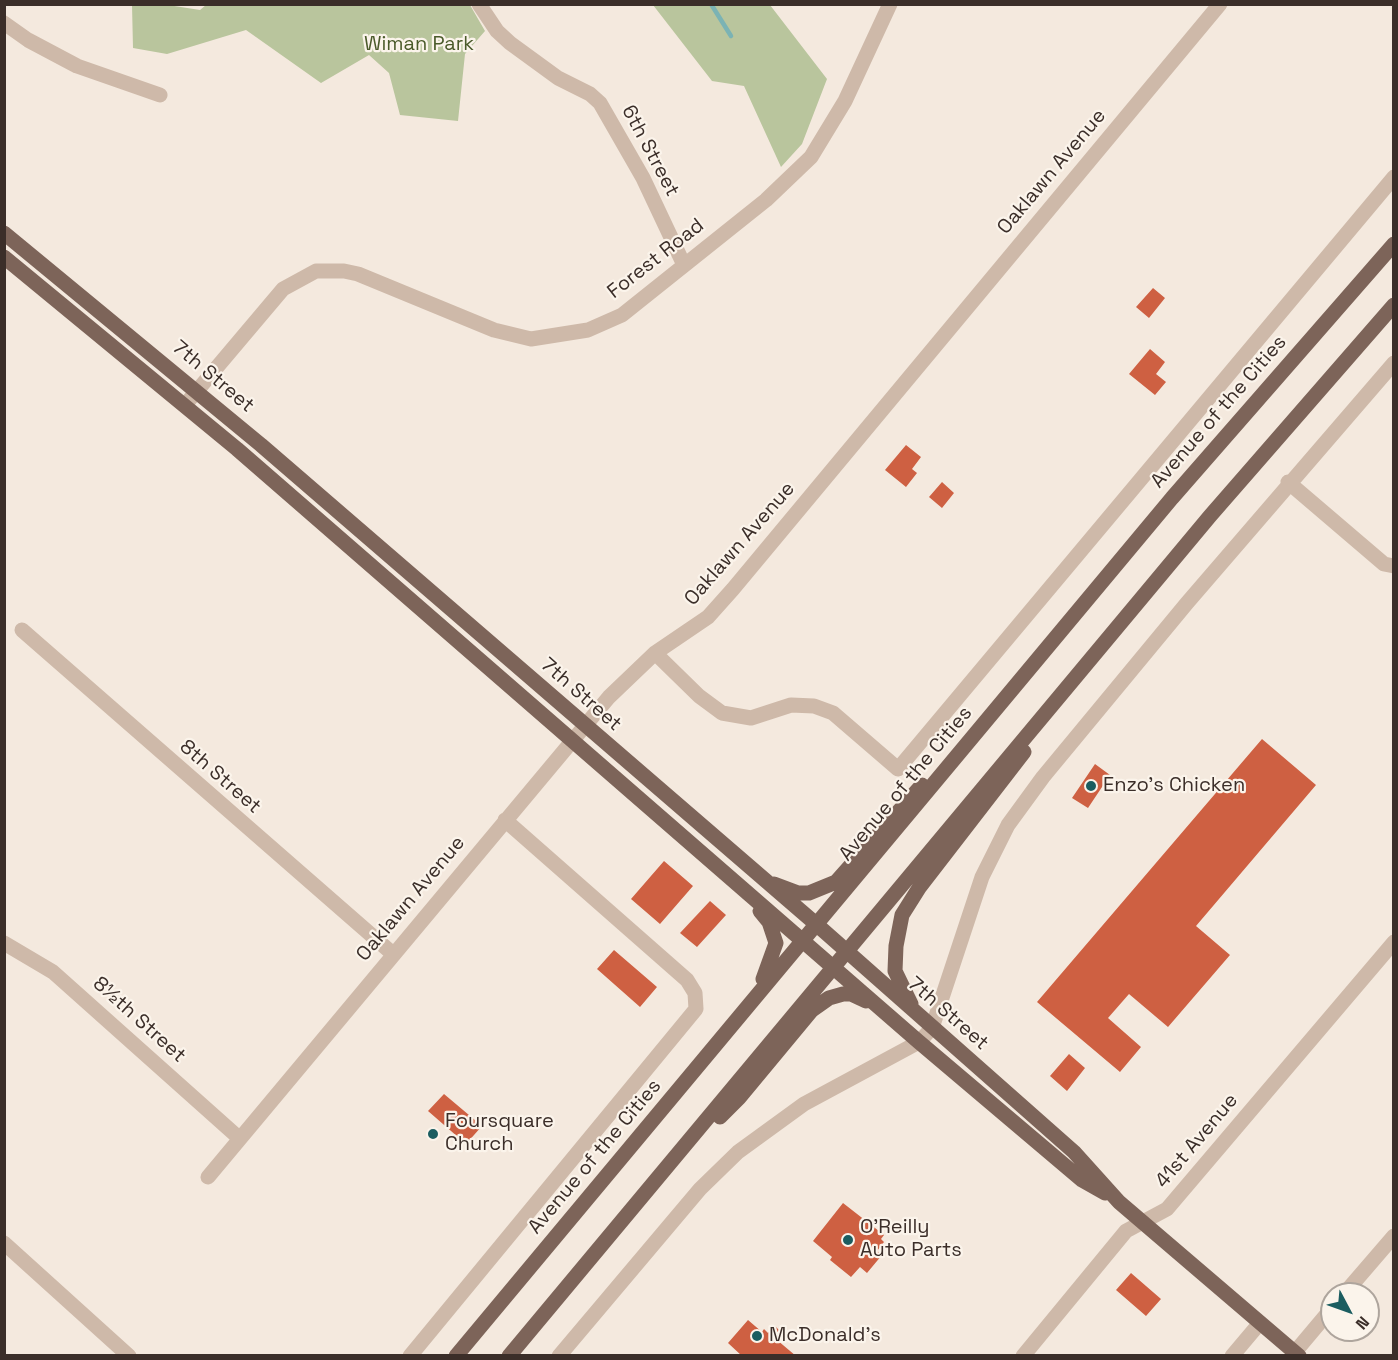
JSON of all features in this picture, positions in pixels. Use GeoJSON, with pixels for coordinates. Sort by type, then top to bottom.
{"type":"FeatureCollection","features":[{"type":"Feature","properties":{"kind":"main road","name":"7th Street"},"geometry":{"type":"LineString","coordinates":[[4,233],[196,391],[816,924],[918,1017],[1074,1152],[1119,1202],[1259,1324],[1297,1354]]}},
{"type":"Feature","properties":{"kind":"main road","name":"Avenue of the Cities"},"geometry":{"type":"LineString","coordinates":[[456,1356],[1172,498],[1394,244]]}},
{"type":"Feature","properties":{"kind":"main road","name":"7th Street"},"geometry":{"type":"LineString","coordinates":[[4,257],[185,405],[919,1042],[1082,1180],[1119,1202]]}},
{"type":"Feature","properties":{"kind":"main road"},"geometry":{"type":"LineString","coordinates":[[509,1356],[1210,516],[1394,305]]}},
{"type":"Feature","properties":{"kind":"main road"},"geometry":{"type":"LineString","coordinates":[[918,1017],[896,971],[896,946],[902,915],[919,888],[1010,773],[1081,671]]}},
{"type":"Feature","properties":{"kind":"main road"},"geometry":{"type":"LineString","coordinates":[[764,880],[798,893],[819,891],[836,882],[906,800],[978,730]]}},
{"type":"Feature","properties":{"kind":"main road"},"geometry":{"type":"LineString","coordinates":[[723,872],[764,915],[776,943],[769,969],[750,1003]]}},
{"type":"Feature","properties":{"kind":"main road"},"geometry":{"type":"LineString","coordinates":[[660,1175],[739,1098],[812,1010],[829,998],[843,994],[851,994],[880,1008]]}},
{"type":"Feature","properties":{"kind":"street","name":"6th Street"},"geometry":{"type":"LineString","coordinates":[[479,4],[497,31],[510,43],[558,78],[590,94],[600,104],[643,178],[684,265]]}},
{"type":"Feature","properties":{"kind":"street","name":"Forest Road"},"geometry":{"type":"LineString","coordinates":[[185,405],[283,289],[316,272],[344,271],[357,274],[494,330],[531,339],[567,335],[613,319],[788,181],[811,157],[845,101],[890,4]]}},
{"type":"Feature","properties":{"kind":"street","name":"Oaklawn Avenue"},"geometry":{"type":"LineString","coordinates":[[208,1177],[609,697],[655,653],[699,625],[733,589],[1220,4]]}},
{"type":"Feature","properties":{"kind":"street"},"geometry":{"type":"LineString","coordinates":[[4,23],[37,45],[77,66],[160,95]]}},
{"type":"Feature","properties":{"kind":"street","name":"Avenue of the Cities"},"geometry":{"type":"LineString","coordinates":[[655,653],[692,690],[722,713],[751,718],[791,705],[823,709],[833,713],[898,769],[1394,177]]}},
{"type":"Feature","properties":{"kind":"street"},"geometry":{"type":"LineString","coordinates":[[559,1356],[685,1206],[738,1152],[804,1104],[919,1042],[932,1028],[982,878],[1008,825],[1050,769],[1288,482],[1394,363]]}},
{"type":"Feature","properties":{"kind":"street"},"geometry":{"type":"LineString","coordinates":[[1288,482],[1384,564],[1394,563]]}},
{"type":"Feature","properties":{"kind":"street","name":"8th Street"},"geometry":{"type":"LineString","coordinates":[[22,630],[393,954]]}},
{"type":"Feature","properties":{"kind":"street","name":"Avenue of the Cities"},"geometry":{"type":"LineString","coordinates":[[410,1356],[692,1016],[696,999],[687,980],[505,820]]}},
{"type":"Feature","properties":{"kind":"street","name":"41st Avenue"},"geometry":{"type":"LineString","coordinates":[[1023,1356],[1126,1231],[1167,1209],[1394,942]]}},
{"type":"Feature","properties":{"kind":"street","name":"8½th Street"},"geometry":{"type":"LineString","coordinates":[[4,943],[53,972],[239,1138]]}},
{"type":"Feature","properties":{"kind":"street"},"geometry":{"type":"LineString","coordinates":[[1354,1282],[1394,1236]]}},
{"type":"Feature","properties":{"kind":"street"},"geometry":{"type":"LineString","coordinates":[[4,1243],[129,1356]]}},
{"type":"Feature","properties":{"kind":"street"},"geometry":{"type":"LineString","coordinates":[[1232,1356],[1259,1324]]}},
{"type":"Feature","properties":{"kind":"street"},"geometry":{"type":"LineString","coordinates":[[1297,1354],[1320,1324]]}},
{"type":"Feature","properties":{"kind":"green space","name":"Wiman Park"},"geometry":{"type":"Polygon","coordinates":[[[132,5],[168,5],[200,10],[206,5],[470,5],[485,31],[465,54],[458,121],[400,115],[389,73],[369,55],[321,83],[246,30],[167,54],[133,48],[132,5]]]}},
{"type":"Feature","properties":{"kind":"green space"},"geometry":{"type":"Polygon","coordinates":[[[653,5],[770,5],[827,79],[802,144],[781,167],[744,86],[712,81],[653,5]]]}},
{"type":"Feature","properties":{"kind":"building"},"geometry":{"type":"Polygon","coordinates":[[[1153,288],[1165,298],[1149,318],[1136,307],[1153,288]]]}},
{"type":"Feature","properties":{"kind":"building"},"geometry":{"type":"Polygon","coordinates":[[[1150,349],[1165,362],[1156,374],[1166,382],[1155,395],[1129,374],[1150,349]]]}},
{"type":"Feature","properties":{"kind":"building"},"geometry":{"type":"Polygon","coordinates":[[[906,445],[921,457],[912,469],[917,473],[906,487],[885,470],[906,445]]]}},
{"type":"Feature","properties":{"kind":"building"},"geometry":{"type":"Polygon","coordinates":[[[942,482],[954,493],[942,508],[929,497],[942,482]]]}},
{"type":"Feature","properties":{"kind":"building"},"geometry":{"type":"Polygon","coordinates":[[[1262,739],[1316,785],[1196,926],[1230,955],[1168,1027],[1129,994],[1108,1018],[1141,1047],[1120,1072],[1037,1002],[1262,739]]]}},
{"type":"Feature","properties":{"kind":"building","name":"Enzo's Chicken"},"geometry":{"type":"Polygon","coordinates":[[[1095,764],[1110,775],[1088,808],[1072,798],[1095,764]]]}},
{"type":"Feature","properties":{"kind":"building"},"geometry":{"type":"Polygon","coordinates":[[[664,861],[693,886],[660,924],[631,899],[664,861]]]}},
{"type":"Feature","properties":{"kind":"building"},"geometry":{"type":"Polygon","coordinates":[[[710,901],[726,915],[697,947],[680,933],[710,901]]]}},
{"type":"Feature","properties":{"kind":"building"},"geometry":{"type":"Polygon","coordinates":[[[614,950],[657,987],[640,1007],[597,969],[614,950]]]}},
{"type":"Feature","properties":{"kind":"building"},"geometry":{"type":"Polygon","coordinates":[[[1069,1054],[1085,1068],[1067,1091],[1050,1076],[1069,1054]]]}},
{"type":"Feature","properties":{"kind":"building"},"geometry":{"type":"Polygon","coordinates":[[[444,1094],[482,1126],[466,1144],[428,1111],[444,1094]]]}},
{"type":"Feature","properties":{"kind":"building","name":"O'Reilly Auto Parts"},"geometry":{"type":"Polygon","coordinates":[[[843,1203],[884,1235],[881,1239],[884,1242],[877,1251],[882,1255],[867,1273],[860,1267],[851,1277],[830,1260],[832,1257],[813,1241],[843,1203]]]}},
{"type":"Feature","properties":{"kind":"building"},"geometry":{"type":"Polygon","coordinates":[[[1131,1273],[1161,1299],[1146,1316],[1116,1290],[1131,1273]]]}},
{"type":"Feature","properties":{"kind":"building","name":"McDonald's"},"geometry":{"type":"Polygon","coordinates":[[[748,1320],[762,1332],[764,1329],[768,1333],[774,1325],[782,1333],[777,1340],[796,1356],[742,1356],[728,1343],[748,1320]]]}},
{"type":"Feature","properties":{"kind":"waterway"},"geometry":{"type":"LineString","coordinates":[[711,4],[731,36]]}},
{"type":"Feature","properties":{"kind":"place","name":"Enzo's Chicken"},"geometry":{"type":"Point","coordinates":[1091,786]}},
{"type":"Feature","properties":{"kind":"place","name":"Foursquare Church"},"geometry":{"type":"Point","coordinates":[433,1134]}},
{"type":"Feature","properties":{"kind":"place","name":"O'Reilly Auto Parts"},"geometry":{"type":"Point","coordinates":[848,1240]}},
{"type":"Feature","properties":{"kind":"place","name":"McDonald's"},"geometry":{"type":"Point","coordinates":[757,1336]}}]}
